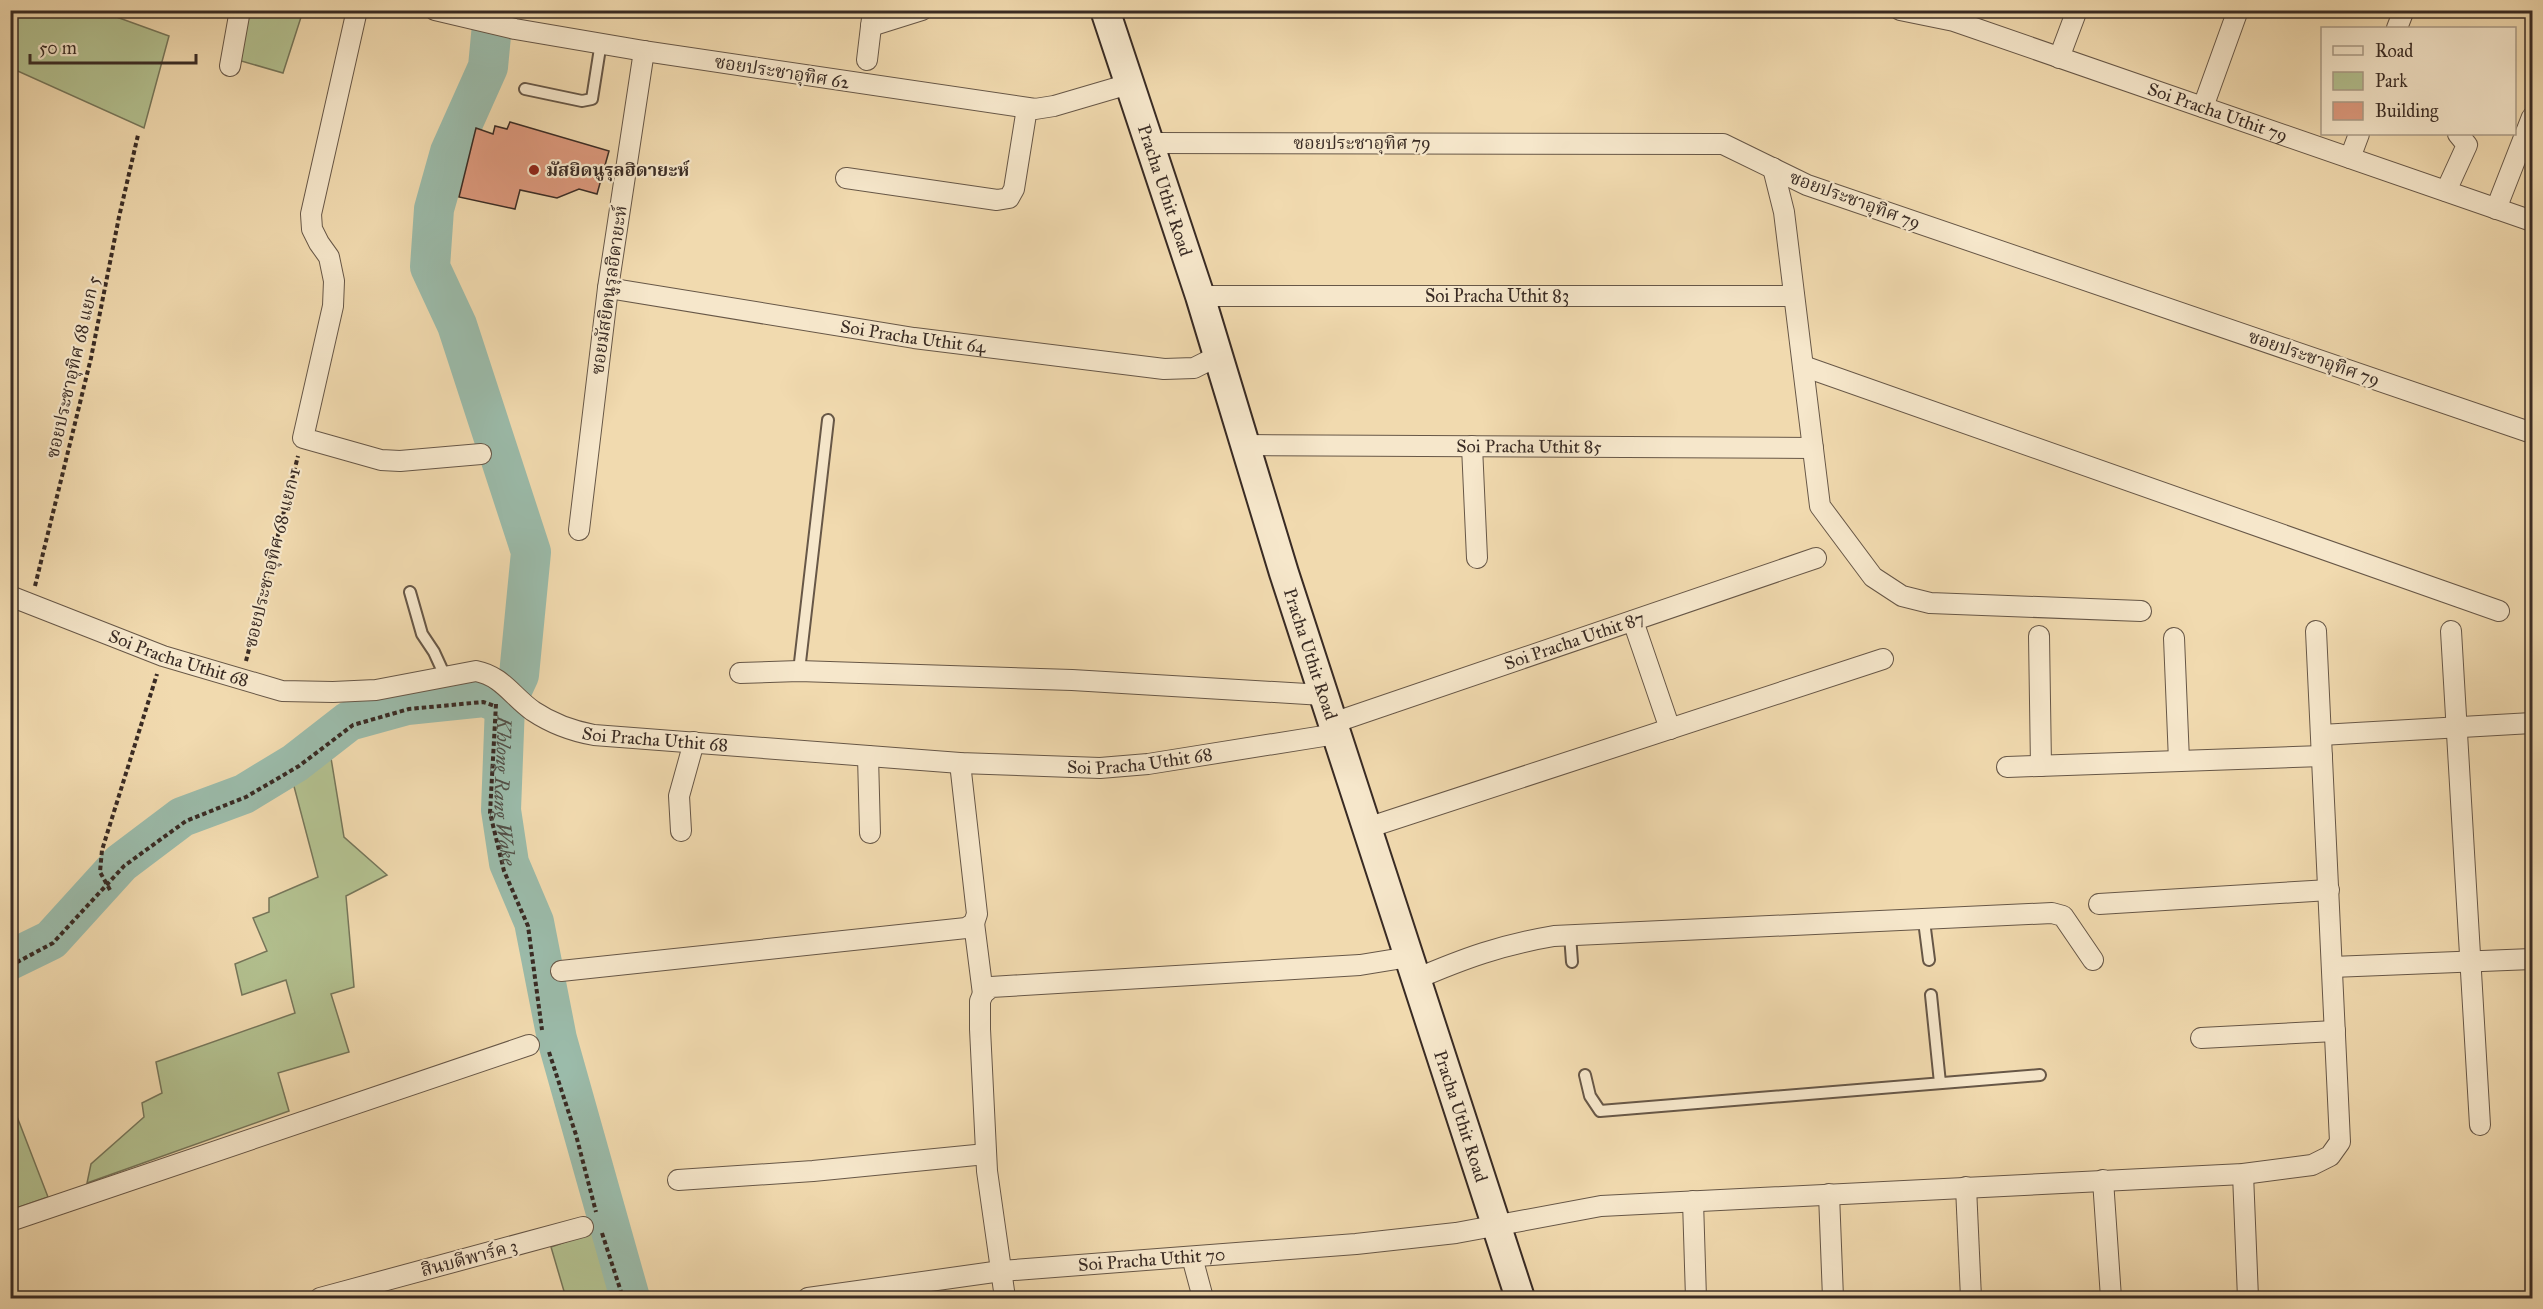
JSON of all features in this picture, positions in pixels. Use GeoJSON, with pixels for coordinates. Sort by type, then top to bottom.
{"type":"FeatureCollection","features":[{"type":"Feature","properties":{"kind":"main road","name":"Pracha Uthit Road"},"geometry":{"type":"LineString","coordinates":[[1105,10],[1200,296],[1323,695],[1520,1299]]}},
{"type":"Feature","properties":{"kind":"street"},"geometry":{"type":"LineString","coordinates":[[230,66],[240,10]]}},
{"type":"Feature","properties":{"kind":"street"},"geometry":{"type":"LineString","coordinates":[[357,10],[311,214],[312,229],[329,257],[334,281],[333,306],[303,438],[381,460],[400,461],[481,454]]}},
{"type":"Feature","properties":{"kind":"street","name":"ซอยประชาอุทิศ 62"},"geometry":{"type":"LineString","coordinates":[[435,10],[515,29],[602,42],[644,51],[1027,108],[1054,106],[1129,84]]}},
{"type":"Feature","properties":{"kind":"street"},"geometry":{"type":"LineString","coordinates":[[867,60],[872,18],[922,10]]}},
{"type":"Feature","properties":{"kind":"street"},"geometry":{"type":"LineString","coordinates":[[2059,58],[2077,10]]}},
{"type":"Feature","properties":{"kind":"street"},"geometry":{"type":"LineString","coordinates":[[2203,107],[2238,10]]}},
{"type":"Feature","properties":{"kind":"street"},"geometry":{"type":"LineString","coordinates":[[2397,27],[2404,10]]}},
{"type":"Feature","properties":{"kind":"street","name":"Soi Pracha Uthit 79"},"geometry":{"type":"LineString","coordinates":[[1910,11],[1954,21],[2532,221]]}},
{"type":"Feature","properties":{"kind":"street","name":"ซอยมัสยิดนูรุลฮิดายะห์"},"geometry":{"type":"LineString","coordinates":[[579,530],[608,288],[644,51]]}},
{"type":"Feature","properties":{"kind":"street"},"geometry":{"type":"LineString","coordinates":[[846,178],[997,200],[1009,198],[1014,189],[1027,108]]}},
{"type":"Feature","properties":{"kind":"street"},"geometry":{"type":"LineString","coordinates":[[2496,209],[2532,117]]}},
{"type":"Feature","properties":{"kind":"street"},"geometry":{"type":"LineString","coordinates":[[2350,158],[2359,135]]}},
{"type":"Feature","properties":{"kind":"street"},"geometry":{"type":"LineString","coordinates":[[2446,191],[2467,145],[2459,135]]}},
{"type":"Feature","properties":{"kind":"street","name":"ซอยประชาอุทิศ 79"},"geometry":{"type":"LineString","coordinates":[[1149,143],[1723,144],[1807,185],[2532,433]]}},
{"type":"Feature","properties":{"kind":"street"},"geometry":{"type":"LineString","coordinates":[[1773,168],[1784,212],[1820,506],[1873,577],[1902,596],[1930,603],[2141,612]]}},
{"type":"Feature","properties":{"kind":"street","name":"Soi Pracha Uthit 64"},"geometry":{"type":"LineString","coordinates":[[608,288],[914,338],[1164,369],[1194,368],[1218,356]]}},
{"type":"Feature","properties":{"kind":"street","name":"Soi Pracha Uthit 83"},"geometry":{"type":"LineString","coordinates":[[1200,296],[1794,296]]}},
{"type":"Feature","properties":{"kind":"street"},"geometry":{"type":"LineString","coordinates":[[1803,366],[2499,612]]}},
{"type":"Feature","properties":{"kind":"street","name":"Soi Pracha Uthit 85"},"geometry":{"type":"LineString","coordinates":[[1245,446],[1813,448]]}},
{"type":"Feature","properties":{"kind":"street"},"geometry":{"type":"LineString","coordinates":[[1472,446],[1478,558]]}},
{"type":"Feature","properties":{"kind":"street","name":"Soi Pracha Uthit 87"},"geometry":{"type":"LineString","coordinates":[[1334,729],[1633,621],[1816,558]]}},
{"type":"Feature","properties":{"kind":"street","name":"Soi Pracha Uthit 68"},"geometry":{"type":"LineString","coordinates":[[10,596],[163,656],[282,691],[307,693],[376,690],[476,671],[491,674],[532,710],[584,734],[960,763],[1100,768],[1148,764],[1334,729]]}},
{"type":"Feature","properties":{"kind":"street"},"geometry":{"type":"LineString","coordinates":[[1633,621],[1670,729]]}},
{"type":"Feature","properties":{"kind":"street"},"geometry":{"type":"LineString","coordinates":[[2201,1038],[2335,1031],[2316,631]]}},
{"type":"Feature","properties":{"kind":"street"},"geometry":{"type":"LineString","coordinates":[[2451,631],[2480,1125]]}},
{"type":"Feature","properties":{"kind":"street"},"geometry":{"type":"LineString","coordinates":[[2039,636],[2041,766]]}},
{"type":"Feature","properties":{"kind":"street"},"geometry":{"type":"LineString","coordinates":[[2174,638],[2179,761]]}},
{"type":"Feature","properties":{"kind":"street"},"geometry":{"type":"LineString","coordinates":[[1367,828],[1883,659]]}},
{"type":"Feature","properties":{"kind":"street"},"geometry":{"type":"LineString","coordinates":[[740,673],[799,671],[1072,680],[1323,695]]}},
{"type":"Feature","properties":{"kind":"street"},"geometry":{"type":"LineString","coordinates":[[2321,735],[2532,723]]}},
{"type":"Feature","properties":{"kind":"street"},"geometry":{"type":"LineString","coordinates":[[681,831],[679,796],[694,742]]}},
{"type":"Feature","properties":{"kind":"street"},"geometry":{"type":"LineString","coordinates":[[868,756],[870,833]]}},
{"type":"Feature","properties":{"kind":"street"},"geometry":{"type":"LineString","coordinates":[[2007,767],[2322,756]]}},
{"type":"Feature","properties":{"kind":"street"},"geometry":{"type":"LineString","coordinates":[[960,763],[977,914],[974,923],[983,994]]}},
{"type":"Feature","properties":{"kind":"street"},"geometry":{"type":"LineString","coordinates":[[2099,904],[2328,890]]}},
{"type":"Feature","properties":{"kind":"street"},"geometry":{"type":"LineString","coordinates":[[1005,1299],[986,1154],[980,1029],[980,1001],[983,994],[992,987],[1360,965],[1413,968],[1473,955],[1510,943],[1570,935],[1924,921],[2052,913],[2063,916],[2093,960]]}},
{"type":"Feature","properties":{"kind":"street"},"geometry":{"type":"LineString","coordinates":[[561,971],[952,931],[966,928],[974,923]]}},
{"type":"Feature","properties":{"kind":"street"},"geometry":{"type":"LineString","coordinates":[[2332,968],[2532,959]]}},
{"type":"Feature","properties":{"kind":"street","name":"Soi Pracha Uthit 70"},"geometry":{"type":"LineString","coordinates":[[808,1299],[1001,1271],[1356,1244],[1456,1233],[1601,1206],[2243,1174],[2312,1165],[2330,1156],[2340,1142],[2335,1031]]}},
{"type":"Feature","properties":{"kind":"street"},"geometry":{"type":"LineString","coordinates":[[10,1221],[539,1041]]}},
{"type":"Feature","properties":{"kind":"street"},"geometry":{"type":"LineString","coordinates":[[678,1180],[813,1171],[986,1154]]}},
{"type":"Feature","properties":{"kind":"street"},"geometry":{"type":"LineString","coordinates":[[2243,1174],[2248,1299]]}},
{"type":"Feature","properties":{"kind":"street"},"geometry":{"type":"LineString","coordinates":[[2103,1180],[2111,1299]]}},
{"type":"Feature","properties":{"kind":"street"},"geometry":{"type":"LineString","coordinates":[[1966,1187],[1971,1299]]}},
{"type":"Feature","properties":{"kind":"street"},"geometry":{"type":"LineString","coordinates":[[1829,1194],[1833,1299]]}},
{"type":"Feature","properties":{"kind":"street"},"geometry":{"type":"LineString","coordinates":[[1693,1201],[1696,1299]]}},
{"type":"Feature","properties":{"kind":"street","name":"สินบดีพาร์ค 3"},"geometry":{"type":"LineString","coordinates":[[320,1299],[594,1224]]}},
{"type":"Feature","properties":{"kind":"street"},"geometry":{"type":"LineString","coordinates":[[1192,1257],[1203,1299]]}},
{"type":"Feature","properties":{"kind":"lane"},"geometry":{"type":"LineString","coordinates":[[525,89],[582,101],[592,99],[602,42]]}},
{"type":"Feature","properties":{"kind":"lane"},"geometry":{"type":"LineString","coordinates":[[799,671],[828,420]]}},
{"type":"Feature","properties":{"kind":"lane"},"geometry":{"type":"LineString","coordinates":[[410,592],[422,634],[434,652],[445,676]]}},
{"type":"Feature","properties":{"kind":"lane"},"geometry":{"type":"LineString","coordinates":[[1924,921],[1929,960]]}},
{"type":"Feature","properties":{"kind":"lane"},"geometry":{"type":"LineString","coordinates":[[1570,935],[1572,962]]}},
{"type":"Feature","properties":{"kind":"lane"},"geometry":{"type":"LineString","coordinates":[[1931,995],[1940,1083]]}},
{"type":"Feature","properties":{"kind":"lane"},"geometry":{"type":"LineString","coordinates":[[1585,1075],[1590,1096],[1600,1111],[2040,1075]]}},
{"type":"Feature","properties":{"kind":"path","name":"ซอยประชาอุทิศ 68 แยก 5"},"geometry":{"type":"LineString","coordinates":[[31,604],[91,358],[138,135]]}},
{"type":"Feature","properties":{"kind":"path","name":"ซอยประชาอุทิศ 68 แยก 1"},"geometry":{"type":"LineString","coordinates":[[241,678],[303,438]]}},
{"type":"Feature","properties":{"kind":"path"},"geometry":{"type":"LineString","coordinates":[[111,890],[100,872],[102,850],[163,656]]}},
{"type":"Feature","properties":{"kind":"path"},"geometry":{"type":"LineString","coordinates":[[498,700],[495,706],[490,813],[504,871],[528,926],[539,1041],[576,1135],[594,1224],[623,1299]]}},
{"type":"Feature","properties":{"kind":"path"},"geometry":{"type":"LineString","coordinates":[[10,966],[53,943],[124,866],[186,821],[246,797],[299,766],[352,725],[409,709],[483,702],[495,706]]}},
{"type":"Feature","properties":{"kind":"green space"},"geometry":{"type":"Polygon","coordinates":[[[11,10],[100,11],[169,36],[144,128],[11,68],[11,10]]]}},
{"type":"Feature","properties":{"kind":"green space"},"geometry":{"type":"Polygon","coordinates":[[[234,11],[303,11],[283,73],[224,56],[234,11]]]}},
{"type":"Feature","properties":{"kind":"green space"},"geometry":{"type":"Polygon","coordinates":[[[330,752],[344,837],[387,875],[346,896],[354,987],[331,994],[349,1052],[278,1073],[289,1111],[87,1183],[91,1164],[144,1117],[142,1103],[162,1093],[156,1062],[295,1013],[286,980],[242,995],[235,964],[267,951],[253,918],[269,912],[269,898],[318,877],[291,775],[330,752]]]}},
{"type":"Feature","properties":{"kind":"green space"},"geometry":{"type":"Polygon","coordinates":[[[16,1114],[48,1197],[11,1210],[11,1115],[16,1114]]]}},
{"type":"Feature","properties":{"kind":"green space"},"geometry":{"type":"Polygon","coordinates":[[[596,1231],[617,1298],[566,1298],[551,1247],[596,1231]]]}},
{"type":"Feature","properties":{"kind":"building","name":"มัสยิดนูรุลฮิดายะห์"},"geometry":{"type":"Polygon","coordinates":[[[510,122],[609,151],[597,194],[579,189],[557,198],[520,190],[515,209],[459,197],[476,128],[493,134],[495,126],[507,129],[510,122]]]}},
{"type":"Feature","properties":{"kind":"waterway","name":"Khlong Rang Wake"},"geometry":{"type":"LineString","coordinates":[[487,10],[492,25],[488,67],[450,152],[434,209],[430,267],[457,325],[531,552],[519,675],[505,705],[501,810],[509,863],[534,922],[557,1039],[630,1298]]}},
{"type":"Feature","properties":{"kind":"waterway"},"geometry":{"type":"LineString","coordinates":[[10,960],[51,940],[121,863],[182,817],[244,794],[295,763],[349,721],[407,705],[484,697],[505,705]]}},
{"type":"Feature","properties":{"kind":"place","name":"มัสยิดนูรุลฮิดายะห์"},"geometry":{"type":"Point","coordinates":[534,170]}}]}
